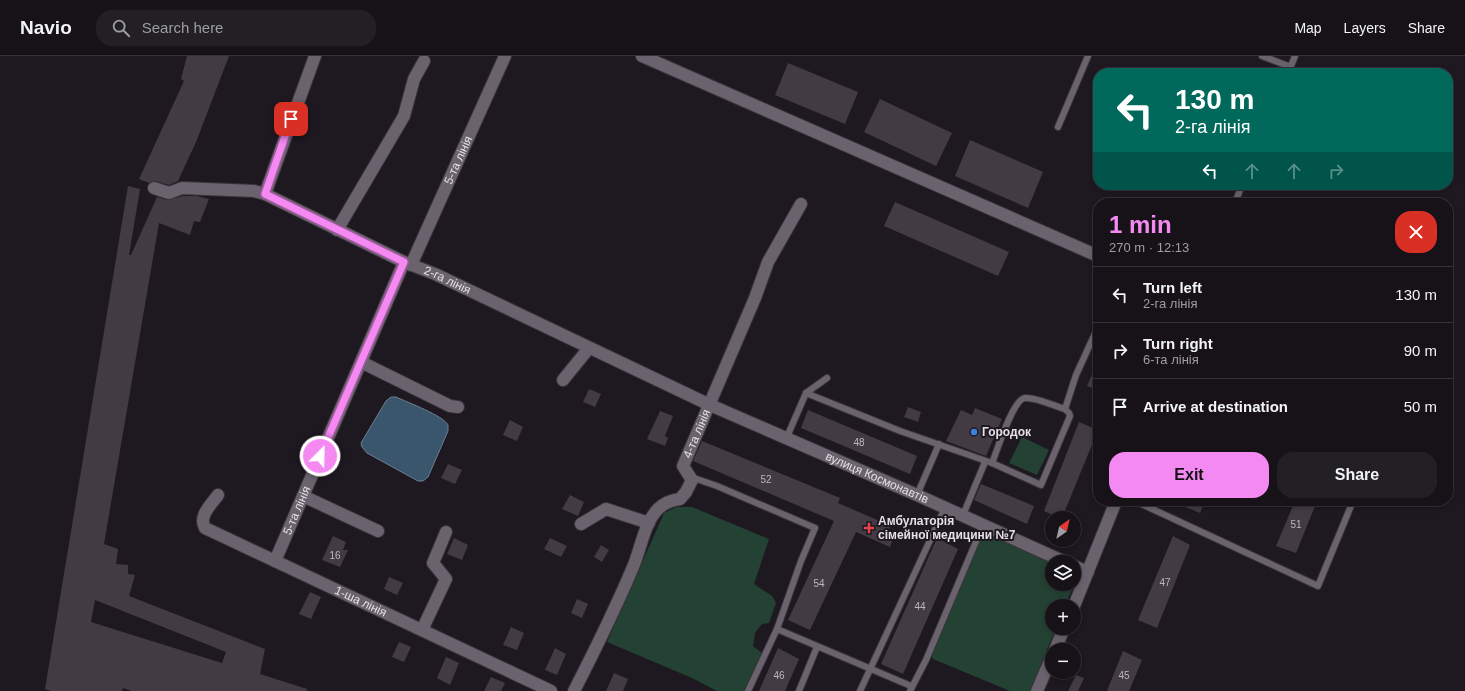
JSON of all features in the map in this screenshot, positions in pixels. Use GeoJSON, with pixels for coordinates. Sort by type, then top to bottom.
{"type":"FeatureCollection","features":[{"type":"Feature","properties":{"kind":"street"},"geometry":{"type":"LineString","coordinates":[[265,194],[315,56]]}},
{"type":"Feature","properties":{"kind":"street","name":"5-та лінія"},"geometry":{"type":"LineString","coordinates":[[275,561],[361,362],[505,56]]}},
{"type":"Feature","properties":{"kind":"street"},"geometry":{"type":"LineString","coordinates":[[642,56],[1093,254]]}},
{"type":"Feature","properties":{"kind":"street"},"geometry":{"type":"LineString","coordinates":[[337,230],[404,116],[414,79],[424,61]]}},
{"type":"Feature","properties":{"kind":"street","name":"2-га лінія"},"geometry":{"type":"LineString","coordinates":[[154,188],[169,192],[182,188],[254,191],[265,194],[407,264],[435,274],[710,405]]}},
{"type":"Feature","properties":{"kind":"street","name":"4-та лінія"},"geometry":{"type":"LineString","coordinates":[[574,691],[600,642],[621,596],[650,523],[658,509],[670,501],[680,500],[686,492],[691,477],[685,472],[683,466],[710,405],[768,262],[801,204]]}},
{"type":"Feature","properties":{"kind":"street"},"geometry":{"type":"LineString","coordinates":[[563,380],[589,348]]}},
{"type":"Feature","properties":{"kind":"street"},"geometry":{"type":"LineString","coordinates":[[361,362],[450,406],[458,407]]}},
{"type":"Feature","properties":{"kind":"street","name":"вулиця Космонавтів"},"geometry":{"type":"LineString","coordinates":[[710,405],[963,515],[1050,555]]}},
{"type":"Feature","properties":{"kind":"street","name":"1-ша лінія"},"geometry":{"type":"LineString","coordinates":[[218,495],[202,518],[202,523],[206,528],[551,691]]}},
{"type":"Feature","properties":{"kind":"street"},"geometry":{"type":"LineString","coordinates":[[303,496],[378,531]]}},
{"type":"Feature","properties":{"kind":"street"},"geometry":{"type":"LineString","coordinates":[[1077,599],[1114,506]]}},
{"type":"Feature","properties":{"kind":"street"},"geometry":{"type":"LineString","coordinates":[[581,524],[606,509],[650,523]]}},
{"type":"Feature","properties":{"kind":"street"},"geometry":{"type":"LineString","coordinates":[[422,630],[446,579],[433,563],[446,532]]}},
{"type":"Feature","properties":{"kind":"street"},"geometry":{"type":"LineString","coordinates":[[1081,569],[1088,572]]}},
{"type":"Feature","properties":{"kind":"street"},"geometry":{"type":"LineString","coordinates":[[1037,691],[1045,672]]}},
{"type":"Feature","properties":{"kind":"lane"},"geometry":{"type":"LineString","coordinates":[[1058,127],[1088,56]]}},
{"type":"Feature","properties":{"kind":"lane"},"geometry":{"type":"LineString","coordinates":[[1262,56],[1286,68]]}},
{"type":"Feature","properties":{"kind":"lane"},"geometry":{"type":"LineString","coordinates":[[1291,68],[1295,56]]}},
{"type":"Feature","properties":{"kind":"lane"},"geometry":{"type":"LineString","coordinates":[[1065,409],[1076,375],[1093,338]]}},
{"type":"Feature","properties":{"kind":"lane"},"geometry":{"type":"LineString","coordinates":[[786,439],[806,393],[826,378]]}},
{"type":"Feature","properties":{"kind":"lane"},"geometry":{"type":"LineString","coordinates":[[806,393],[900,431],[985,462],[992,463],[1041,485],[1070,413],[1065,409],[1034,399],[1026,398],[1020,400],[1014,409],[992,463]]}},
{"type":"Feature","properties":{"kind":"lane"},"geometry":{"type":"LineString","coordinates":[[917,495],[939,444]]}},
{"type":"Feature","properties":{"kind":"lane"},"geometry":{"type":"LineString","coordinates":[[963,515],[985,462]]}},
{"type":"Feature","properties":{"kind":"lane"},"geometry":{"type":"LineString","coordinates":[[691,477],[717,486],[815,528],[800,561],[777,629],[748,691]]}},
{"type":"Feature","properties":{"kind":"lane"},"geometry":{"type":"LineString","coordinates":[[1146,506],[1318,586],[1351,506]]}},
{"type":"Feature","properties":{"kind":"lane"},"geometry":{"type":"LineString","coordinates":[[860,691],[945,508]]}},
{"type":"Feature","properties":{"kind":"lane"},"geometry":{"type":"LineString","coordinates":[[777,629],[911,689],[926,660],[983,525]]}},
{"type":"Feature","properties":{"kind":"lane"},"geometry":{"type":"LineString","coordinates":[[799,691],[817,647]]}},
{"type":"Feature","properties":{"kind":"green space"},"geometry":{"type":"Polygon","coordinates":[[[1022,437],[1049,450],[1037,475],[1009,463],[1022,437]]]}},
{"type":"Feature","properties":{"kind":"green space"},"geometry":{"type":"Polygon","coordinates":[[[676,507],[692,507],[769,539],[754,584],[772,596],[776,603],[769,623],[762,624],[755,633],[753,646],[762,653],[744,691],[717,691],[692,678],[607,642],[664,513],[676,507]]]}},
{"type":"Feature","properties":{"kind":"green space"},"geometry":{"type":"Polygon","coordinates":[[[986,533],[990,533],[1045,559],[1045,591],[1071,591],[1068,599],[1045,599],[1045,635],[1053,635],[1050,643],[1045,643],[1045,655],[1030,691],[1010,691],[933,659],[931,654],[981,537],[986,533]]]}},
{"type":"Feature","properties":{"kind":"water"},"geometry":{"type":"Polygon","coordinates":[[[391,397],[396,397],[425,410],[445,421],[448,425],[448,431],[428,477],[423,481],[418,481],[367,453],[362,447],[361,443],[386,401],[391,397]]]}},
{"type":"Feature","properties":{"kind":"building"},"geometry":{"type":"Polygon","coordinates":[[[187,56],[229,56],[196,142],[178,181],[169,185],[156,181],[149,183],[139,179],[184,81],[181,79],[187,56]]]}},
{"type":"Feature","properties":{"kind":"building"},"geometry":{"type":"Polygon","coordinates":[[[788,63],[858,92],[845,124],[775,95],[788,63]]]}},
{"type":"Feature","properties":{"kind":"building"},"geometry":{"type":"Polygon","coordinates":[[[880,99],[952,133],[936,166],[864,132],[880,99]]]}},
{"type":"Feature","properties":{"kind":"building"},"geometry":{"type":"Polygon","coordinates":[[[970,140],[1043,172],[1028,208],[955,176],[970,140]]]}},
{"type":"Feature","properties":{"kind":"building"},"geometry":{"type":"Polygon","coordinates":[[[128,186],[140,189],[129,255],[131,255],[157,197],[167,200],[183,196],[197,196],[209,199],[200,222],[194,221],[190,235],[159,223],[104,544],[118,549],[116,564],[128,565],[128,574],[135,575],[129,596],[265,649],[260,674],[307,689],[307,691],[132,691],[123,688],[122,691],[51,691],[45,689],[128,186]],[[95,600],[91,622],[222,663],[226,652],[95,600]]]}},
{"type":"Feature","properties":{"kind":"building"},"geometry":{"type":"Polygon","coordinates":[[[895,202],[1009,252],[998,276],[884,226],[895,202]]]}},
{"type":"Feature","properties":{"kind":"building"},"geometry":{"type":"Polygon","coordinates":[[[1093,372],[1093,388],[1087,386],[1093,372]]]}},
{"type":"Feature","properties":{"kind":"building"},"geometry":{"type":"Polygon","coordinates":[[[589,389],[601,394],[595,407],[583,402],[589,389]]]}},
{"type":"Feature","properties":{"kind":"building"},"geometry":{"type":"Polygon","coordinates":[[[908,407],[921,412],[918,422],[904,417],[908,407]]]}},
{"type":"Feature","properties":{"kind":"building","name":"Городок"},"geometry":{"type":"Polygon","coordinates":[[[975,408],[1002,419],[986,456],[946,441],[961,410],[972,415],[975,408]]]}},
{"type":"Feature","properties":{"kind":"building"},"geometry":{"type":"Polygon","coordinates":[[[808,410],[917,456],[910,474],[801,428],[808,410]]]}},
{"type":"Feature","properties":{"kind":"building"},"geometry":{"type":"Polygon","coordinates":[[[660,411],[673,416],[665,436],[668,438],[665,446],[647,439],[660,411]]]}},
{"type":"Feature","properties":{"kind":"building"},"geometry":{"type":"Polygon","coordinates":[[[510,420],[523,427],[517,441],[503,435],[510,420]]]}},
{"type":"Feature","properties":{"kind":"building"},"geometry":{"type":"Polygon","coordinates":[[[1079,422],[1093,428],[1093,442],[1065,511],[1045,511],[1079,422]]]}},
{"type":"Feature","properties":{"kind":"building"},"geometry":{"type":"Polygon","coordinates":[[[702,441],[840,498],[838,503],[891,526],[888,531],[895,534],[890,547],[856,532],[810,630],[788,620],[834,521],[693,461],[702,441]]]}},
{"type":"Feature","properties":{"kind":"building"},"geometry":{"type":"Polygon","coordinates":[[[448,464],[462,470],[455,484],[441,478],[448,464]]]}},
{"type":"Feature","properties":{"kind":"building"},"geometry":{"type":"Polygon","coordinates":[[[981,484],[1034,506],[1027,524],[974,500],[981,484]]]}},
{"type":"Feature","properties":{"kind":"building"},"geometry":{"type":"Polygon","coordinates":[[[570,495],[584,502],[578,516],[562,509],[570,495]]]}},
{"type":"Feature","properties":{"kind":"building"},"geometry":{"type":"Polygon","coordinates":[[[1183,506],[1203,506],[1200,513],[1183,506]]]}},
{"type":"Feature","properties":{"kind":"building"},"geometry":{"type":"Polygon","coordinates":[[[1293,506],[1315,506],[1296,553],[1276,546],[1293,506]]]}},
{"type":"Feature","properties":{"kind":"building"},"geometry":{"type":"Polygon","coordinates":[[[333,536],[346,542],[343,550],[348,550],[340,567],[322,560],[333,536]]]}},
{"type":"Feature","properties":{"kind":"building"},"geometry":{"type":"Polygon","coordinates":[[[1173,536],[1190,545],[1157,628],[1138,620],[1173,536]]]}},
{"type":"Feature","properties":{"kind":"building"},"geometry":{"type":"Polygon","coordinates":[[[454,538],[468,545],[462,560],[447,554],[454,538]]]}},
{"type":"Feature","properties":{"kind":"building"},"geometry":{"type":"Polygon","coordinates":[[[550,538],[567,546],[561,557],[544,549],[550,538]]]}},
{"type":"Feature","properties":{"kind":"building"},"geometry":{"type":"Polygon","coordinates":[[[937,538],[958,549],[903,674],[881,664],[937,538]]]}},
{"type":"Feature","properties":{"kind":"building"},"geometry":{"type":"Polygon","coordinates":[[[601,545],[609,550],[602,562],[594,557],[601,545]]]}},
{"type":"Feature","properties":{"kind":"building"},"geometry":{"type":"Polygon","coordinates":[[[389,577],[403,583],[397,595],[384,589],[389,577]]]}},
{"type":"Feature","properties":{"kind":"building"},"geometry":{"type":"Polygon","coordinates":[[[310,592],[321,597],[311,619],[299,614],[310,592]]]}},
{"type":"Feature","properties":{"kind":"building"},"geometry":{"type":"Polygon","coordinates":[[[577,599],[588,604],[582,618],[571,613],[577,599]]]}},
{"type":"Feature","properties":{"kind":"building"},"geometry":{"type":"Polygon","coordinates":[[[511,627],[524,633],[517,650],[503,645],[511,627]]]}},
{"type":"Feature","properties":{"kind":"building"},"geometry":{"type":"Polygon","coordinates":[[[399,642],[411,647],[404,662],[392,657],[399,642]]]}},
{"type":"Feature","properties":{"kind":"building"},"geometry":{"type":"Polygon","coordinates":[[[555,648],[566,654],[557,675],[545,670],[555,648]]]}},
{"type":"Feature","properties":{"kind":"building"},"geometry":{"type":"Polygon","coordinates":[[[778,648],[799,659],[785,691],[759,691],[778,648]]]}},
{"type":"Feature","properties":{"kind":"building"},"geometry":{"type":"Polygon","coordinates":[[[1123,651],[1142,660],[1129,691],[1107,691],[1123,651]]]}},
{"type":"Feature","properties":{"kind":"building"},"geometry":{"type":"Polygon","coordinates":[[[446,657],[459,663],[450,685],[437,678],[446,657]]]}},
{"type":"Feature","properties":{"kind":"building"},"geometry":{"type":"Polygon","coordinates":[[[614,673],[628,679],[623,691],[606,691],[614,673]]]}},
{"type":"Feature","properties":{"kind":"building"},"geometry":{"type":"Polygon","coordinates":[[[491,677],[505,683],[501,691],[484,691],[491,677]]]}},
{"type":"Feature","properties":{"kind":"building"},"geometry":{"type":"Polygon","coordinates":[[[1081,677],[1084,678],[1078,691],[1068,691],[1074,679],[1081,679],[1081,677]]]}},
{"type":"Feature","properties":{"kind":"place","name":"Городок"},"geometry":{"type":"Point","coordinates":[974,432]}},
{"type":"Feature","properties":{"kind":"place","name":"Амбулаторія сімейної медицини №7"},"geometry":{"type":"Point","coordinates":[869,528]}},
{"type":"Feature","properties":{"kind":"route"},"geometry":{"type":"LineString","coordinates":[[291,119],[265,194],[404,262],[320,456]]}}]}
